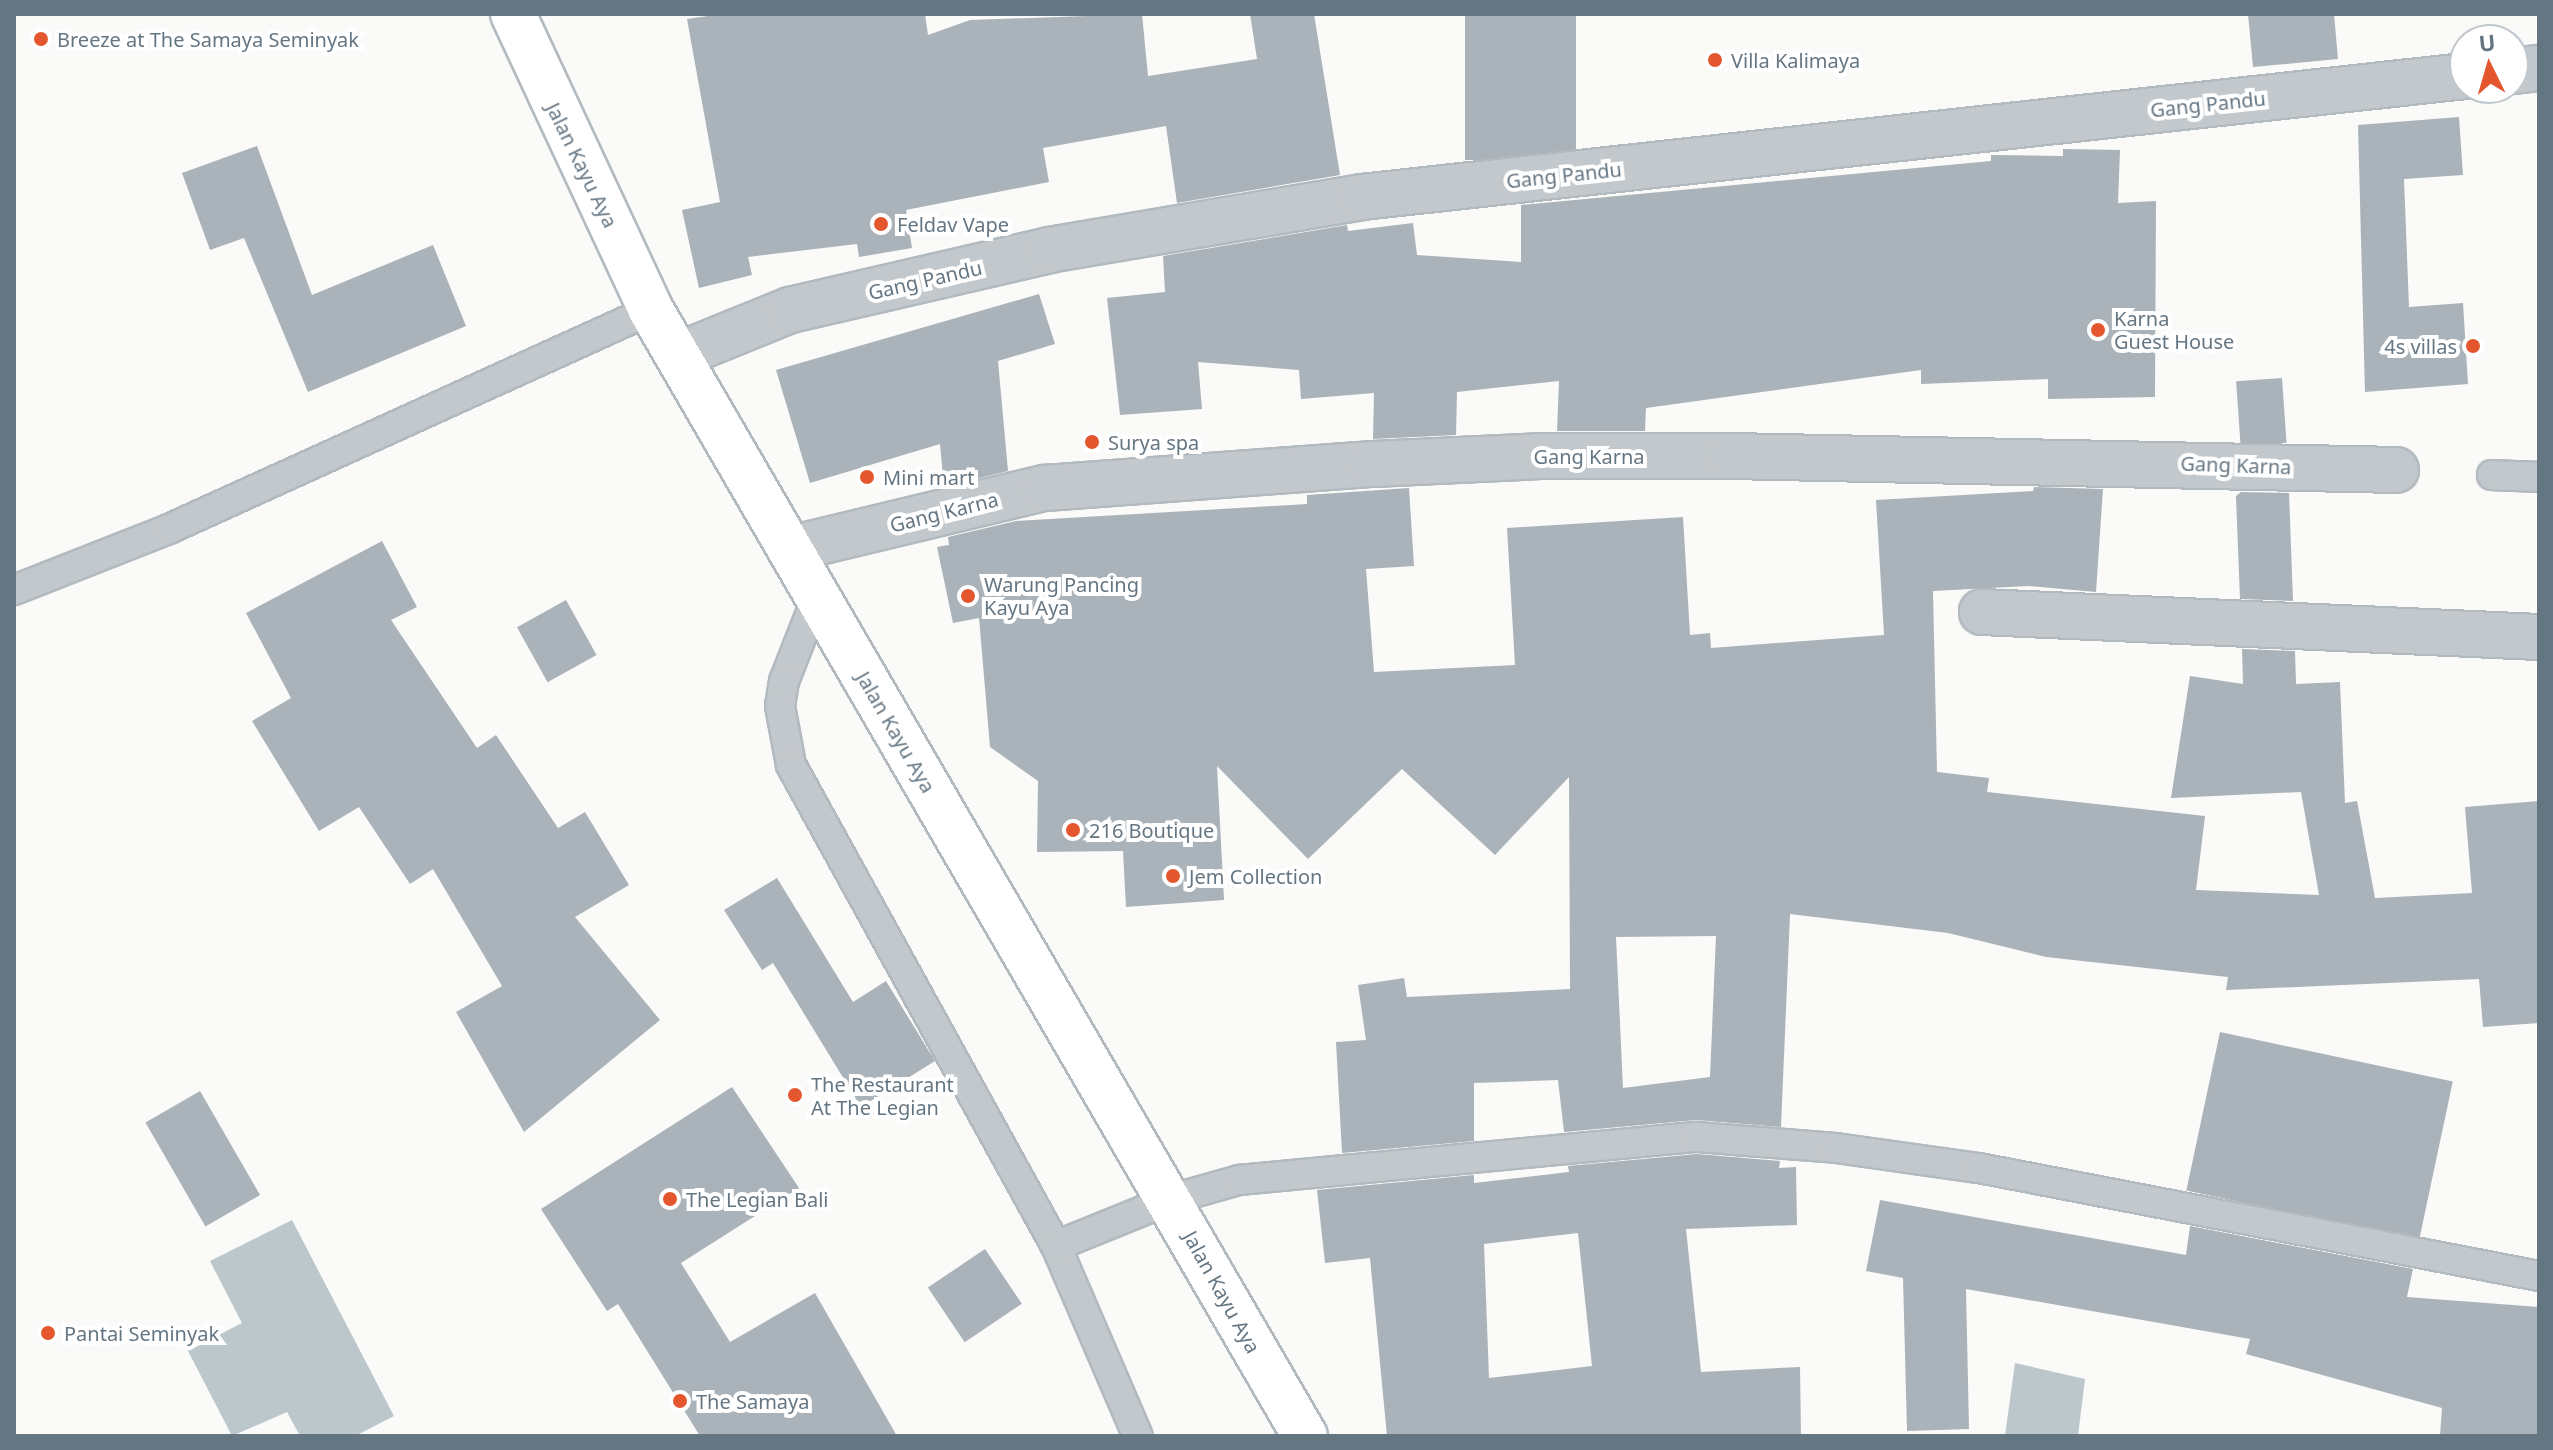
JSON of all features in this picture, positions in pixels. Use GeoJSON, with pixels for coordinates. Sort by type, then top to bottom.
{"type":"FeatureCollection","features":[{"type":"Feature","properties":{"kind":"main road","name":"Jalan Kayu Aya"},"geometry":{"type":"LineString","coordinates":[[513,14],[651,310],[1172,1199],[1305,1436]]}},
{"type":"Feature","properties":{"kind":"street","name":"Gang Pandu"},"geometry":{"type":"LineString","coordinates":[[679,355],[790,310],[1049,250],[1362,197],[2449,78]]}},
{"type":"Feature","properties":{"kind":"street","name":"Gang Karna"},"geometry":{"type":"LineString","coordinates":[[790,549],[1045,488],[1404,462],[1730,456],[2396,470]]}},
{"type":"Feature","properties":{"kind":"street"},"geometry":{"type":"LineString","coordinates":[[1982,612],[2539,637]]}},
{"type":"Feature","properties":{"kind":"lane"},"geometry":{"type":"LineString","coordinates":[[14,590],[171,528],[651,310]]}},
{"type":"Feature","properties":{"kind":"lane"},"geometry":{"type":"LineString","coordinates":[[2492,475],[2539,477]]}},
{"type":"Feature","properties":{"kind":"lane"},"geometry":{"type":"LineString","coordinates":[[817,597],[782,693],[791,765],[1056,1246],[1138,1436]]}},
{"type":"Feature","properties":{"kind":"lane"},"geometry":{"type":"LineString","coordinates":[[1056,1246],[1172,1199],[1239,1180],[1697,1137],[1753,1140],[1979,1168],[2539,1276]]}},
{"type":"Feature","properties":{"kind":"shaded area"},"geometry":{"type":"Polygon","coordinates":[[[292,1220],[394,1416],[355,1436],[300,1436],[287,1412],[232,1436],[188,1351],[242,1323],[210,1261],[292,1220]]]}},
{"type":"Feature","properties":{"kind":"shaded area"},"geometry":{"type":"Polygon","coordinates":[[[2015,1363],[2085,1379],[2078,1436],[2005,1436],[2015,1363]]]}},
{"type":"Feature","properties":{"kind":"building"},"geometry":{"type":"Polygon","coordinates":[[[722,14],[925,14],[928,35],[970,20],[1142,14],[1148,76],[1257,59],[1250,14],[1314,14],[1340,175],[1177,203],[1166,126],[1043,148],[1049,182],[906,210],[912,248],[859,257],[857,244],[748,257],[752,275],[699,288],[682,210],[720,202],[687,19],[722,14]]]}},
{"type":"Feature","properties":{"kind":"building"},"geometry":{"type":"Polygon","coordinates":[[[1465,14],[1576,14],[1576,160],[1465,160],[1465,14]]]}},
{"type":"Feature","properties":{"kind":"building"},"geometry":{"type":"Polygon","coordinates":[[[2248,14],[2334,14],[2338,59],[2253,67],[2248,14]]]}},
{"type":"Feature","properties":{"kind":"building"},"geometry":{"type":"Polygon","coordinates":[[[2459,117],[2463,175],[2404,179],[2409,307],[2463,303],[2468,384],[2365,392],[2358,125],[2459,117]]]}},
{"type":"Feature","properties":{"kind":"building"},"geometry":{"type":"Polygon","coordinates":[[[257,146],[312,295],[433,245],[466,326],[308,392],[244,238],[210,250],[182,173],[257,146]]]}},
{"type":"Feature","properties":{"kind":"building"},"geometry":{"type":"Polygon","coordinates":[[[2063,149],[2120,150],[2118,203],[2156,201],[2155,397],[2048,399],[2048,379],[1921,384],[1921,370],[1646,408],[1645,431],[1557,431],[1559,381],[1457,392],[1456,435],[1373,439],[1374,393],[1301,399],[1299,370],[1198,362],[1202,409],[1120,415],[1107,298],[1165,292],[1163,256],[1347,225],[1348,231],[1413,223],[1417,255],[1521,262],[1521,205],[1991,161],[1991,155],[2063,156],[2063,149]]]}},
{"type":"Feature","properties":{"kind":"building"},"geometry":{"type":"Polygon","coordinates":[[[1039,294],[1055,344],[998,361],[1008,471],[944,487],[940,444],[810,483],[776,370],[1039,294]]]}},
{"type":"Feature","properties":{"kind":"building"},"geometry":{"type":"Polygon","coordinates":[[[2282,378],[2287,443],[2241,446],[2236,381],[2282,378]]]}},
{"type":"Feature","properties":{"kind":"building"},"geometry":{"type":"Polygon","coordinates":[[[2034,487],[2103,489],[2096,592],[2028,586],[1933,591],[1937,772],[1989,778],[1987,792],[2205,816],[2196,890],[2319,895],[2301,792],[2171,798],[2190,676],[2243,684],[2242,649],[2295,651],[2296,684],[2340,682],[2345,803],[2357,801],[2375,898],[2472,893],[2465,807],[2539,801],[2539,1023],[2483,1027],[2479,979],[2226,990],[2228,977],[2046,957],[1948,933],[1790,914],[1781,1127],[1696,1120],[1564,1132],[1558,1080],[1474,1083],[1474,1141],[1342,1153],[1336,1042],[1366,1040],[1358,985],[1404,978],[1407,997],[1570,989],[1569,777],[1495,855],[1402,769],[1308,859],[1217,766],[1224,900],[1126,907],[1123,851],[1037,852],[1038,781],[990,747],[979,618],[953,623],[937,547],[949,545],[948,537],[1016,521],[1307,504],[1307,495],[1409,488],[1414,566],[1366,569],[1374,672],[1515,665],[1507,528],[1683,517],[1690,635],[1710,633],[1711,648],[1884,635],[1876,500],[2033,491],[2034,487]],[[1716,936],[1616,937],[1623,1088],[1710,1077],[1716,936]]]}},
{"type":"Feature","properties":{"kind":"building"},"geometry":{"type":"Polygon","coordinates":[[[2241,492],[2289,493],[2293,601],[2240,599],[2236,496],[2241,492]]]}},
{"type":"Feature","properties":{"kind":"building"},"geometry":{"type":"Polygon","coordinates":[[[382,541],[417,607],[391,620],[477,748],[496,735],[558,828],[585,812],[629,885],[575,917],[660,1020],[524,1132],[456,1012],[502,986],[433,869],[410,884],[359,807],[319,831],[252,721],[291,698],[246,613],[382,541]]]}},
{"type":"Feature","properties":{"kind":"building"},"geometry":{"type":"Polygon","coordinates":[[[566,600],[597,655],[548,682],[517,627],[566,600]]]}},
{"type":"Feature","properties":{"kind":"building"},"geometry":{"type":"Polygon","coordinates":[[[777,878],[853,1002],[886,981],[935,1061],[861,1107],[773,963],[762,970],[724,910],[777,878]]]}},
{"type":"Feature","properties":{"kind":"building"},"geometry":{"type":"Polygon","coordinates":[[[2220,1032],[2453,1081],[2419,1240],[2186,1190],[2220,1032]]]}},
{"type":"Feature","properties":{"kind":"building"},"geometry":{"type":"Polygon","coordinates":[[[732,1087],[799,1188],[681,1263],[730,1342],[815,1293],[897,1436],[700,1436],[618,1304],[607,1311],[541,1209],[732,1087]]]}},
{"type":"Feature","properties":{"kind":"building"},"geometry":{"type":"Polygon","coordinates":[[[200,1091],[260,1195],[205,1226],[145,1122],[200,1091]]]}},
{"type":"Feature","properties":{"kind":"building"},"geometry":{"type":"Polygon","coordinates":[[[1697,1154],[1780,1161],[1779,1168],[1796,1167],[1797,1225],[1686,1229],[1701,1372],[1800,1367],[1801,1436],[1387,1436],[1370,1258],[1325,1263],[1317,1190],[1474,1175],[1474,1183],[1569,1172],[1568,1166],[1697,1154]],[[1578,1233],[1484,1244],[1489,1378],[1592,1366],[1578,1233]]]}},
{"type":"Feature","properties":{"kind":"building"},"geometry":{"type":"Polygon","coordinates":[[[1880,1200],[2186,1255],[2190,1226],[2413,1269],[2407,1297],[2539,1307],[2539,1436],[2440,1436],[2442,1408],[2246,1354],[2250,1339],[1966,1289],[1969,1429],[1907,1431],[1903,1278],[1866,1271],[1880,1200]]]}},
{"type":"Feature","properties":{"kind":"building"},"geometry":{"type":"Polygon","coordinates":[[[985,1249],[1022,1304],[965,1342],[928,1288],[985,1249]]]}},
{"type":"Feature","properties":{"kind":"place","name":"Breeze at The Samaya Seminyak"},"geometry":{"type":"Point","coordinates":[41,39]}},
{"type":"Feature","properties":{"kind":"place","name":"Villa Kalimaya"},"geometry":{"type":"Point","coordinates":[1715,60]}},
{"type":"Feature","properties":{"kind":"place","name":"Feldav Vape"},"geometry":{"type":"Point","coordinates":[881,224]}},
{"type":"Feature","properties":{"kind":"place","name":"Karna Guest House"},"geometry":{"type":"Point","coordinates":[2098,330]}},
{"type":"Feature","properties":{"kind":"place","name":"4s villas"},"geometry":{"type":"Point","coordinates":[2473,346]}},
{"type":"Feature","properties":{"kind":"place","name":"Surya spa"},"geometry":{"type":"Point","coordinates":[1092,442]}},
{"type":"Feature","properties":{"kind":"place","name":"Mini mart"},"geometry":{"type":"Point","coordinates":[867,477]}},
{"type":"Feature","properties":{"kind":"place","name":"Warung Pancing Kayu Aya"},"geometry":{"type":"Point","coordinates":[968,596]}},
{"type":"Feature","properties":{"kind":"place","name":"216 Boutique"},"geometry":{"type":"Point","coordinates":[1073,830]}},
{"type":"Feature","properties":{"kind":"place","name":"Jem Collection"},"geometry":{"type":"Point","coordinates":[1173,876]}},
{"type":"Feature","properties":{"kind":"place","name":"The Restaurant At The Legian"},"geometry":{"type":"Point","coordinates":[795,1095]}},
{"type":"Feature","properties":{"kind":"place","name":"The Legian Bali"},"geometry":{"type":"Point","coordinates":[670,1199]}},
{"type":"Feature","properties":{"kind":"place","name":"Pantai Seminyak"},"geometry":{"type":"Point","coordinates":[48,1333]}},
{"type":"Feature","properties":{"kind":"place","name":"The Samaya"},"geometry":{"type":"Point","coordinates":[680,1401]}}]}
